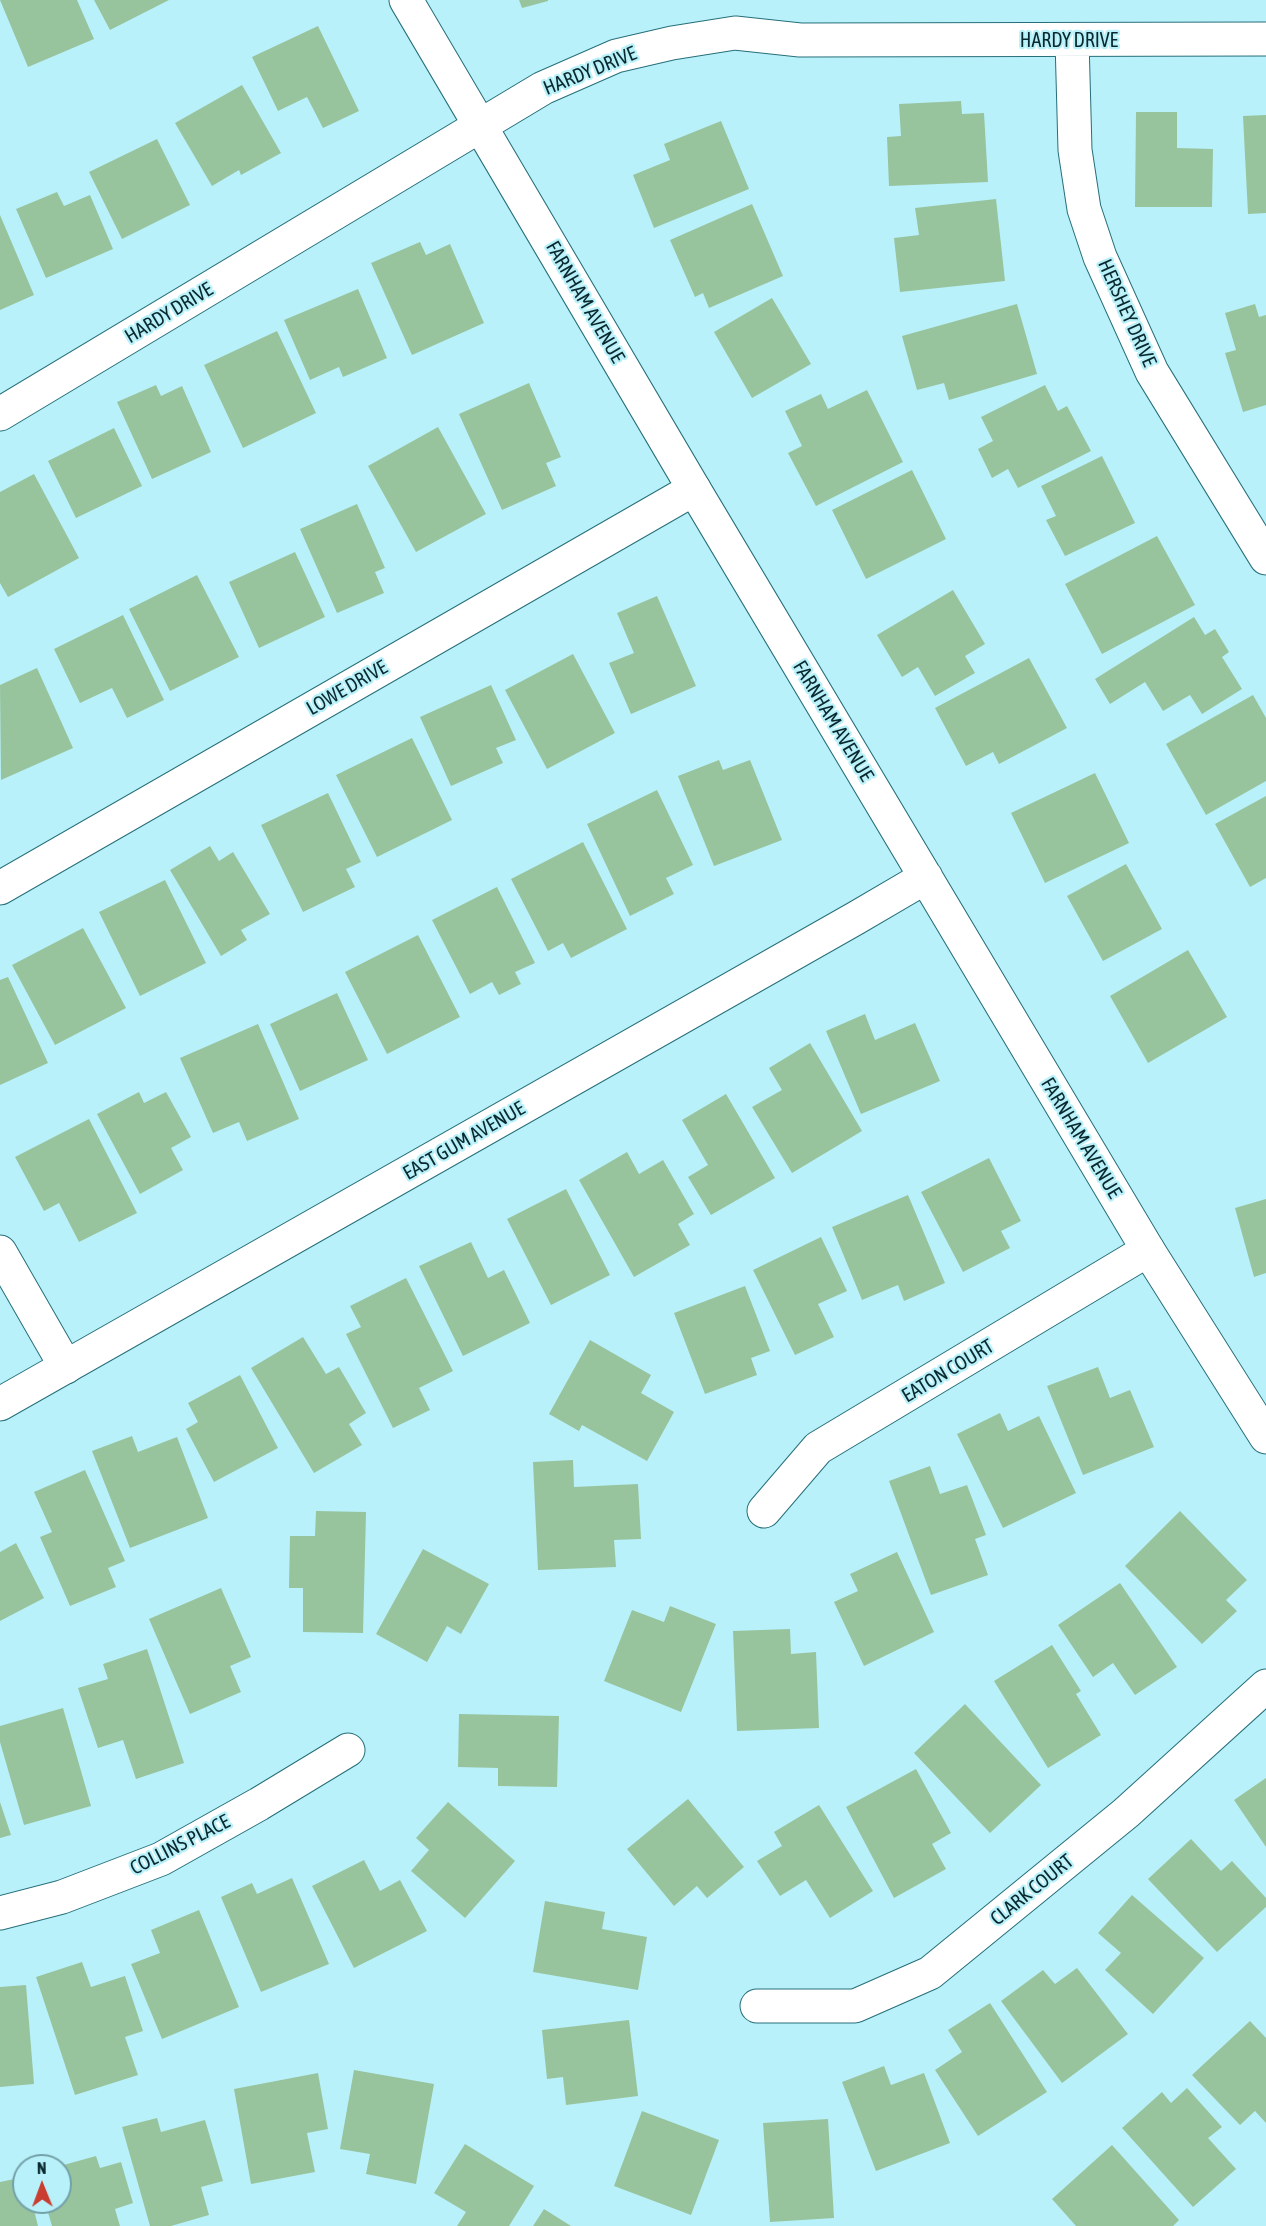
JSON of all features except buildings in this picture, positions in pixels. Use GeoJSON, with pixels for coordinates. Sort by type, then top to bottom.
{"type":"FeatureCollection","features":[{"type":"Feature","properties":{"kind":"street","name":"FARNHAM AVENUE"},"geometry":{"type":"LineString","coordinates":[[406,0],[694,489],[1148,1250],[1262,1422]]}},
{"type":"Feature","properties":{"kind":"street","name":"HARDY DRIVE"},"geometry":{"type":"LineString","coordinates":[[0,414],[543,88],[616,56],[672,43],[735,33],[800,40],[1266,39]]}},
{"type":"Feature","properties":{"kind":"street","name":"HERSHEY DRIVE"},"geometry":{"type":"LineString","coordinates":[[1072,40],[1075,150],[1084,209],[1100,256],[1152,372],[1263,548]]}},
{"type":"Feature","properties":{"kind":"street","name":"LOWE DRIVE"},"geometry":{"type":"LineString","coordinates":[[0,888],[694,489]]}},
{"type":"Feature","properties":{"kind":"street","name":"EAST GUM AVENUE"},"geometry":{"type":"LineString","coordinates":[[0,1404],[926,877]]}},
{"type":"Feature","properties":{"kind":"street","name":"EATON COURT"},"geometry":{"type":"LineString","coordinates":[[764,1510],[818,1448],[1148,1250]]}},
{"type":"Feature","properties":{"kind":"street"},"geometry":{"type":"LineString","coordinates":[[0,1252],[66,1368]]}},
{"type":"Feature","properties":{"kind":"street","name":"CLARK COURT"},"geometry":{"type":"LineString","coordinates":[[757,2006],[855,2006],[930,1973],[1126,1814],[1266,1686]]}},
{"type":"Feature","properties":{"kind":"street","name":"COLLINS PLACE"},"geometry":{"type":"LineString","coordinates":[[0,1913],[62,1897],[161,1859],[259,1804],[348,1750]]}}]}
